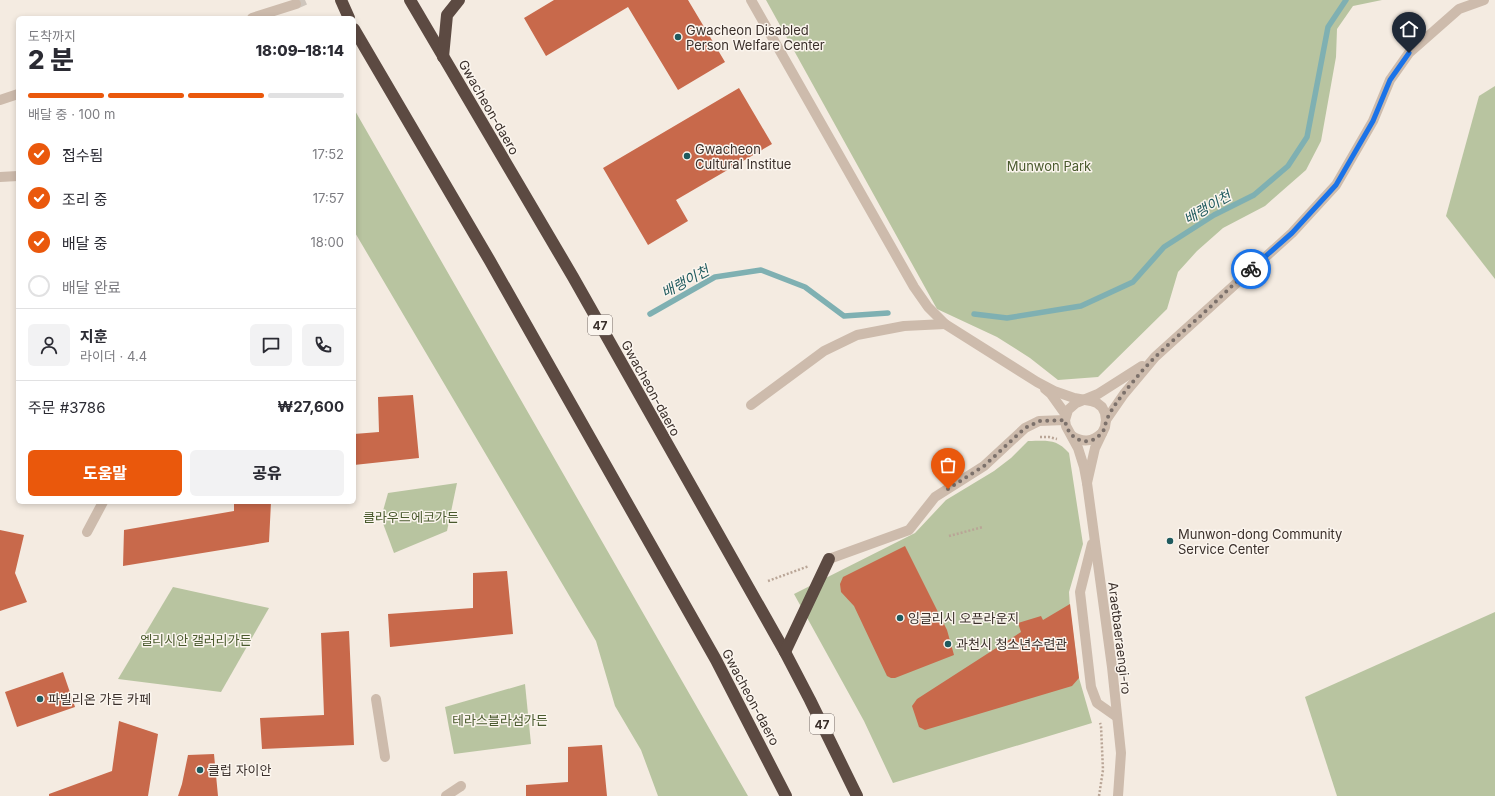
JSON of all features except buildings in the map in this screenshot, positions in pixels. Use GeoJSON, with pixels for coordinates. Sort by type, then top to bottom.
{"type":"FeatureCollection","features":[{"type":"Feature","properties":{"kind":"highway"},"geometry":{"type":"LineString","coordinates":[[341,0],[348,16]]}},
{"type":"Feature","properties":{"kind":"highway","name":"Gwacheon-daero"},"geometry":{"type":"LineString","coordinates":[[410,0],[573,277],[785,652],[857,796]]}},
{"type":"Feature","properties":{"kind":"highway"},"geometry":{"type":"LineString","coordinates":[[444,57],[447,15],[459,0]]}},
{"type":"Feature","properties":{"kind":"highway","name":"Gwacheon-daero"},"geometry":{"type":"LineString","coordinates":[[356,32],[494,268],[716,660],[786,796]]}},
{"type":"Feature","properties":{"kind":"highway"},"geometry":{"type":"LineString","coordinates":[[785,652],[829,559]]}},
{"type":"Feature","properties":{"kind":"street"},"geometry":{"type":"LineString","coordinates":[[751,0],[914,287],[928,307],[945,324],[1038,382],[1054,391],[1074,398],[1097,403],[1102,407],[1105,413],[1105,427],[1095,448],[1087,483]]}},
{"type":"Feature","properties":{"kind":"street"},"geometry":{"type":"LineString","coordinates":[[1087,483],[1084,467],[1068,439],[1066,417],[1072,405],[1098,394],[1155,356],[1292,233],[1336,185],[1373,121],[1390,80],[1409,53],[1459,8],[1484,0]]}},
{"type":"Feature","properties":{"kind":"street"},"geometry":{"type":"LineString","coordinates":[[258,16],[296,4]]}},
{"type":"Feature","properties":{"kind":"street"},"geometry":{"type":"LineString","coordinates":[[0,100],[16,95]]}},
{"type":"Feature","properties":{"kind":"street"},"geometry":{"type":"LineString","coordinates":[[0,177],[16,176]]}},
{"type":"Feature","properties":{"kind":"street"},"geometry":{"type":"LineString","coordinates":[[751,405],[824,351],[857,334],[904,326],[945,324]]}},
{"type":"Feature","properties":{"kind":"street"},"geometry":{"type":"LineString","coordinates":[[1106,420],[1124,394],[1155,356]]}},
{"type":"Feature","properties":{"kind":"street"},"geometry":{"type":"LineString","coordinates":[[1038,382],[1051,394],[1066,417]]}},
{"type":"Feature","properties":{"kind":"street"},"geometry":{"type":"LineString","coordinates":[[829,559],[909,530],[935,497],[984,466],[1025,428],[1040,421],[1066,417]]}},
{"type":"Feature","properties":{"kind":"street"},"geometry":{"type":"LineString","coordinates":[[1068,439],[1090,441],[1102,433]]}},
{"type":"Feature","properties":{"kind":"street","name":"Araetbaeraengi-ro"},"geometry":{"type":"LineString","coordinates":[[1087,483],[1112,667],[1121,753],[1118,796]]}},
{"type":"Feature","properties":{"kind":"street"},"geometry":{"type":"LineString","coordinates":[[88,532],[102,504]]}},
{"type":"Feature","properties":{"kind":"street"},"geometry":{"type":"LineString","coordinates":[[1094,539],[1080,592],[1091,687],[1097,703],[1117,717]]}},
{"type":"Feature","properties":{"kind":"street"},"geometry":{"type":"LineString","coordinates":[[376,699],[385,758]]}},
{"type":"Feature","properties":{"kind":"street"},"geometry":{"type":"LineString","coordinates":[[446,796],[461,786]]}},
{"type":"Feature","properties":{"kind":"path"},"geometry":{"type":"LineString","coordinates":[[1034,437],[1068,439]]}},
{"type":"Feature","properties":{"kind":"path"},"geometry":{"type":"LineString","coordinates":[[949,536],[983,527]]}},
{"type":"Feature","properties":{"kind":"path"},"geometry":{"type":"LineString","coordinates":[[768,581],[829,559]]}},
{"type":"Feature","properties":{"kind":"path"},"geometry":{"type":"LineString","coordinates":[[1098,719],[1101,726],[1103,770],[1099,796]]}},
{"type":"Feature","properties":{"kind":"green space","name":"Munwon Park"},"geometry":{"type":"Polygon","coordinates":[[[766,0],[1382,0],[1353,6],[1337,29],[1336,57],[1321,141],[1306,170],[1265,206],[1223,228],[1197,251],[1178,272],[1167,309],[1098,377],[1058,380],[1030,358],[997,337],[937,309],[766,0]]]}},
{"type":"Feature","properties":{"kind":"green space"},"geometry":{"type":"Polygon","coordinates":[[[1495,86],[1495,279],[1446,216],[1479,96],[1495,86]]]}},
{"type":"Feature","properties":{"kind":"green space"},"geometry":{"type":"Polygon","coordinates":[[[356,112],[748,796],[658,796],[641,750],[615,706],[596,641],[356,234],[356,112]]]}},
{"type":"Feature","properties":{"kind":"green space","name":"과천시 청소년수련관"},"geometry":{"type":"Polygon","coordinates":[[[1028,441],[1050,441],[1060,445],[1069,453],[1083,544],[1069,592],[1070,609],[1079,678],[1092,723],[893,783],[864,721],[794,594],[915,533],[946,500],[994,471],[1011,458],[1028,441]]]}},
{"type":"Feature","properties":{"kind":"green space","name":"클라우드에코가든"},"geometry":{"type":"Polygon","coordinates":[[[457,483],[447,531],[394,553],[381,518],[388,493],[457,483]]]}},
{"type":"Feature","properties":{"kind":"green space","name":"엘리시안 갤러리가든"},"geometry":{"type":"Polygon","coordinates":[[[173,587],[269,608],[221,692],[118,679],[173,587]]]}},
{"type":"Feature","properties":{"kind":"green space"},"geometry":{"type":"Polygon","coordinates":[[[1495,612],[1495,796],[1337,796],[1305,697],[1495,612]]]}},
{"type":"Feature","properties":{"kind":"green space","name":"테라스블라섬가든"},"geometry":{"type":"Polygon","coordinates":[[[525,684],[531,744],[454,754],[445,707],[525,684]]]}},
{"type":"Feature","properties":{"kind":"waterway","name":"배랭이천"},"geometry":{"type":"LineString","coordinates":[[974,314],[1007,318],[1081,306],[1133,282],[1164,247],[1214,215],[1254,195],[1288,166],[1307,137],[1328,27],[1346,0]]}},
{"type":"Feature","properties":{"kind":"waterway","name":"배랭이천"},"geometry":{"type":"LineString","coordinates":[[650,314],[715,277],[761,270],[805,287],[844,316],[888,313]]}},
{"type":"Feature","properties":{"kind":"tunnel"},"geometry":{"type":"LineString","coordinates":[[296,4],[305,0]]}},
{"type":"Feature","properties":{"kind":"way so far"},"geometry":{"type":"LineString","coordinates":[[948,489],[984,466],[1025,428],[1040,421],[1065,420],[1068,432],[1077,439],[1090,441],[1096,438],[1102,433],[1106,420],[1114,407],[1155,356],[1210,308],[1251,269]]}},
{"type":"Feature","properties":{"kind":"place","name":"Gwacheon Disabled Person Welfare Center"},"geometry":{"type":"Point","coordinates":[678,37]}},
{"type":"Feature","properties":{"kind":"place","name":"Gwacheon Cultural Institue"},"geometry":{"type":"Point","coordinates":[687,156]}},
{"type":"Feature","properties":{"kind":"place","name":"Munwon-dong Community Service Center"},"geometry":{"type":"Point","coordinates":[1170,541]}},
{"type":"Feature","properties":{"kind":"place","name":"잉글리시 오픈라운지"},"geometry":{"type":"Point","coordinates":[900,618]}},
{"type":"Feature","properties":{"kind":"place","name":"과천시 청소년수련관"},"geometry":{"type":"Point","coordinates":[948,644]}},
{"type":"Feature","properties":{"kind":"place","name":"파빌리온 가든 카페"},"geometry":{"type":"Point","coordinates":[40,699]}},
{"type":"Feature","properties":{"kind":"place","name":"클럽 자이안"},"geometry":{"type":"Point","coordinates":[200,770]}},
{"type":"Feature","properties":{"kind":"route"},"geometry":{"type":"LineString","coordinates":[[1251,269],[1292,233],[1336,185],[1373,121],[1390,80],[1409,53]]}}]}
